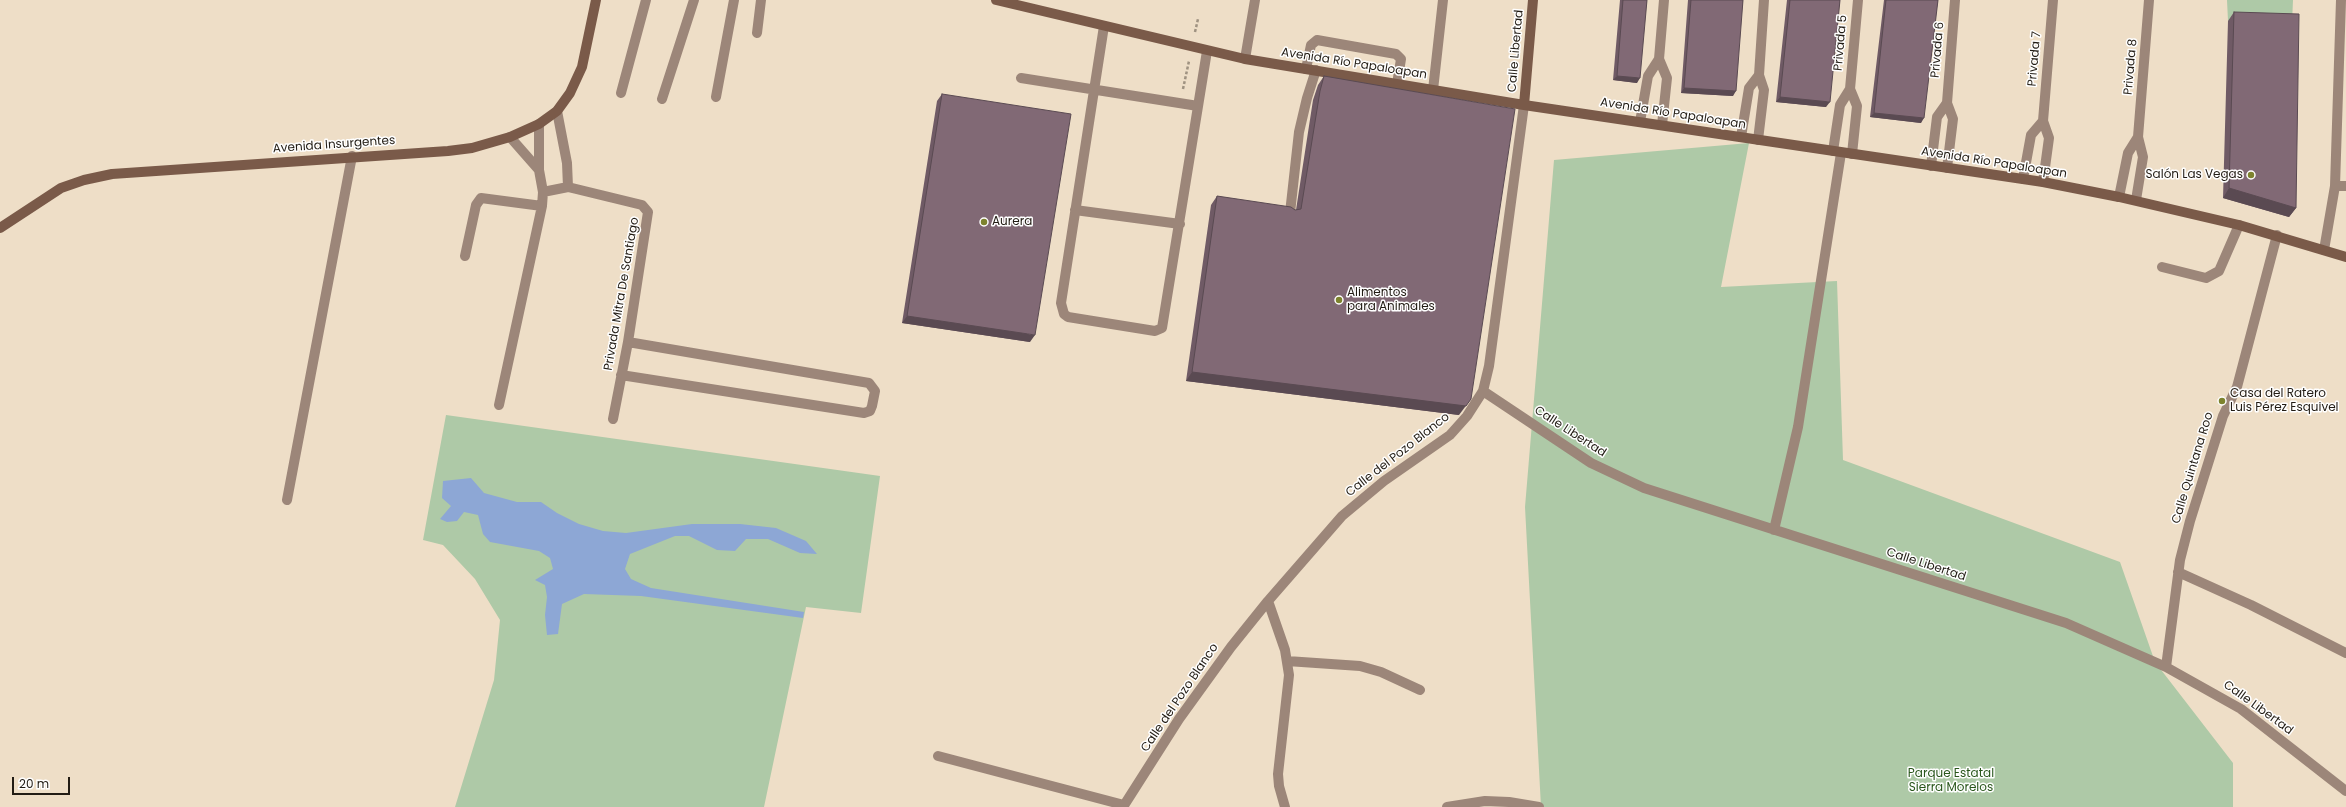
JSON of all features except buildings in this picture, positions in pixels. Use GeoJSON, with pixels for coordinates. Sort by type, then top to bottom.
{"type":"FeatureCollection","features":[{"type":"Feature","properties":{"kind":"main road","name":"Avenida Insurgentes"},"geometry":{"type":"LineString","coordinates":[[0,228],[61,188],[84,180],[112,174],[472,148],[510,137],[539,124],[557,110],[570,93],[582,67],[596,0]]}},
{"type":"Feature","properties":{"kind":"main road","name":"Calle Libertad"},"geometry":{"type":"LineString","coordinates":[[1524,105],[1533,0]]}},
{"type":"Feature","properties":{"kind":"main road","name":"Avenida Río Papaloapan"},"geometry":{"type":"LineString","coordinates":[[1002,1],[1245,59],[1524,105],[2023,179],[2119,196],[2277,235],[2346,257]]}},
{"type":"Feature","properties":{"kind":"street"},"geometry":{"type":"LineString","coordinates":[[621,93],[646,0]]}},
{"type":"Feature","properties":{"kind":"street"},"geometry":{"type":"LineString","coordinates":[[662,99],[694,0]]}},
{"type":"Feature","properties":{"kind":"street"},"geometry":{"type":"LineString","coordinates":[[716,97],[734,0]]}},
{"type":"Feature","properties":{"kind":"street"},"geometry":{"type":"LineString","coordinates":[[757,33],[761,0]]}},
{"type":"Feature","properties":{"kind":"street"},"geometry":{"type":"LineString","coordinates":[[1245,59],[1255,0]]}},
{"type":"Feature","properties":{"kind":"street"},"geometry":{"type":"LineString","coordinates":[[1433,90],[1443,0]]}},
{"type":"Feature","properties":{"kind":"street"},"geometry":{"type":"LineString","coordinates":[[1662,125],[1667,78],[1659,59],[1664,0]]}},
{"type":"Feature","properties":{"kind":"street"},"geometry":{"type":"LineString","coordinates":[[1758,140],[1764,90],[1759,75],[1764,0]]}},
{"type":"Feature","properties":{"kind":"street","name":"Privada 5"},"geometry":{"type":"LineString","coordinates":[[1774,530],[1798,427],[1837,152],[1840,105],[1850,89],[1858,0]]}},
{"type":"Feature","properties":{"kind":"street","name":"Privada 6"},"geometry":{"type":"LineString","coordinates":[[1947,168],[1953,119],[1947,103],[1955,0]]}},
{"type":"Feature","properties":{"kind":"street","name":"Privada 7"},"geometry":{"type":"LineString","coordinates":[[2042,182],[2049,138],[2042,120],[2053,0]]}},
{"type":"Feature","properties":{"kind":"street","name":"Privada 8"},"geometry":{"type":"LineString","coordinates":[[2136,200],[2143,157],[2138,137],[2149,0]]}},
{"type":"Feature","properties":{"kind":"street"},"geometry":{"type":"LineString","coordinates":[[2324,250],[2335,186],[2341,0]]}},
{"type":"Feature","properties":{"kind":"street"},"geometry":{"type":"LineString","coordinates":[[1104,26],[1075,210],[1062,309],[1068,317],[1156,331],[1162,328],[1207,51]]}},
{"type":"Feature","properties":{"kind":"street"},"geometry":{"type":"LineString","coordinates":[[1290,213],[1299,132],[1311,70],[1311,45],[1317,40],[1396,54],[1401,59],[1397,84]]}},
{"type":"Feature","properties":{"kind":"street"},"geometry":{"type":"LineString","coordinates":[[1640,122],[1648,76],[1659,59]]}},
{"type":"Feature","properties":{"kind":"street"},"geometry":{"type":"LineString","coordinates":[[1741,137],[1749,88],[1759,75]]}},
{"type":"Feature","properties":{"kind":"street"},"geometry":{"type":"LineString","coordinates":[[1021,78],[1198,106]]}},
{"type":"Feature","properties":{"kind":"street","name":"Privada 5"},"geometry":{"type":"LineString","coordinates":[[1850,89],[1857,106],[1852,154]]}},
{"type":"Feature","properties":{"kind":"street","name":"Privada 6"},"geometry":{"type":"LineString","coordinates":[[1931,166],[1937,117],[1947,103]]}},
{"type":"Feature","properties":{"kind":"street","name":"Calle del Pozo Blanco"},"geometry":{"type":"LineString","coordinates":[[1124,806],[1179,719],[1231,647],[1268,601],[1342,516],[1378,485],[1450,435],[1467,416],[1483,391],[1489,366],[1524,105]]}},
{"type":"Feature","properties":{"kind":"street"},"geometry":{"type":"LineString","coordinates":[[557,110],[566,163],[568,188]]}},
{"type":"Feature","properties":{"kind":"street","name":"Privada 7"},"geometry":{"type":"LineString","coordinates":[[2023,179],[2031,135],[2042,120]]}},
{"type":"Feature","properties":{"kind":"street"},"geometry":{"type":"LineString","coordinates":[[499,406],[542,206],[543,192],[539,170],[539,124]]}},
{"type":"Feature","properties":{"kind":"street"},"geometry":{"type":"LineString","coordinates":[[510,137],[539,170]]}},
{"type":"Feature","properties":{"kind":"street","name":"Privada 8"},"geometry":{"type":"LineString","coordinates":[[2119,196],[2128,153],[2138,137]]}},
{"type":"Feature","properties":{"kind":"street"},"geometry":{"type":"LineString","coordinates":[[287,500],[352,156]]}},
{"type":"Feature","properties":{"kind":"street"},"geometry":{"type":"LineString","coordinates":[[2335,186],[2346,186]]}},
{"type":"Feature","properties":{"kind":"street","name":"Privada Mitra De Santiago"},"geometry":{"type":"LineString","coordinates":[[543,192],[568,188],[642,205],[648,212],[628,342],[613,419]]}},
{"type":"Feature","properties":{"kind":"street"},"geometry":{"type":"LineString","coordinates":[[466,256],[476,205],[482,198],[542,206]]}},
{"type":"Feature","properties":{"kind":"street"},"geometry":{"type":"LineString","coordinates":[[1075,210],[1180,224]]}},
{"type":"Feature","properties":{"kind":"street"},"geometry":{"type":"LineString","coordinates":[[2162,267],[2206,278],[2219,271],[2239,225]]}},
{"type":"Feature","properties":{"kind":"street","name":"Calle Quintana Roo"},"geometry":{"type":"LineString","coordinates":[[2166,667],[2178,572],[2190,521],[2223,416],[2237,387],[2244,364],[2277,235]]}},
{"type":"Feature","properties":{"kind":"street"},"geometry":{"type":"LineString","coordinates":[[622,375],[864,413],[870,411],[875,391],[869,383],[628,342]]}},
{"type":"Feature","properties":{"kind":"street","name":"Calle Libertad"},"geometry":{"type":"LineString","coordinates":[[1483,391],[1591,463],[1644,488],[2066,624],[2166,667],[2241,709],[2346,791]]}},
{"type":"Feature","properties":{"kind":"street"},"geometry":{"type":"LineString","coordinates":[[2178,572],[2251,605],[2346,653]]}},
{"type":"Feature","properties":{"kind":"street"},"geometry":{"type":"LineString","coordinates":[[1268,601],[1288,661],[1288,692],[1278,774],[1279,786],[1285,807]]}},
{"type":"Feature","properties":{"kind":"street"},"geometry":{"type":"LineString","coordinates":[[1288,661],[1360,666],[1381,672],[1420,690]]}},
{"type":"Feature","properties":{"kind":"street"},"geometry":{"type":"LineString","coordinates":[[938,756],[1124,806]]}},
{"type":"Feature","properties":{"kind":"street"},"geometry":{"type":"LineString","coordinates":[[1446,807],[1485,801],[1509,802],[1539,807]]}},
{"type":"Feature","properties":{"kind":"green space"},"geometry":{"type":"Polygon","coordinates":[[[2227,0],[2293,0],[2292,23],[2228,21],[2227,0]]]}},
{"type":"Feature","properties":{"kind":"green space","name":"Parque Estatal Sierra Morelos"},"geometry":{"type":"Polygon","coordinates":[[[1749,143],[1721,287],[1837,281],[1843,460],[2120,562],[2155,662],[2233,763],[2233,807],[1541,807],[1525,507],[1554,160],[1749,143]]]}},
{"type":"Feature","properties":{"kind":"green space"},"geometry":{"type":"Polygon","coordinates":[[[446,415],[880,476],[861,613],[806,607],[764,807],[455,807],[494,680],[500,620],[475,579],[443,545],[423,540],[446,415]]]}},
{"type":"Feature","properties":{"kind":"water"},"geometry":{"type":"Polygon","coordinates":[[[471,478],[484,493],[517,502],[541,502],[557,513],[579,524],[603,531],[626,533],[692,524],[740,524],[776,528],[806,541],[817,554],[800,553],[768,539],[746,539],[735,551],[717,550],[689,536],[675,536],[630,554],[625,569],[631,579],[651,588],[804,612],[803,618],[641,596],[584,594],[562,604],[558,634],[547,635],[545,615],[547,597],[545,585],[535,580],[553,569],[550,558],[539,551],[490,542],[483,534],[478,515],[464,512],[457,521],[447,522],[440,519],[451,506],[442,498],[443,481],[471,478]]]}},
{"type":"Feature","properties":{"kind":"place","name":"Salón Las Vegas"},"geometry":{"type":"Point","coordinates":[2251,175]}},
{"type":"Feature","properties":{"kind":"place","name":"Aurera"},"geometry":{"type":"Point","coordinates":[984,222]}},
{"type":"Feature","properties":{"kind":"place","name":"Alimentos para Animales"},"geometry":{"type":"Point","coordinates":[1339,300]}},
{"type":"Feature","properties":{"kind":"place","name":"Casa del Ratero Luis Pérez Esquivel"},"geometry":{"type":"Point","coordinates":[2222,401]}}]}
